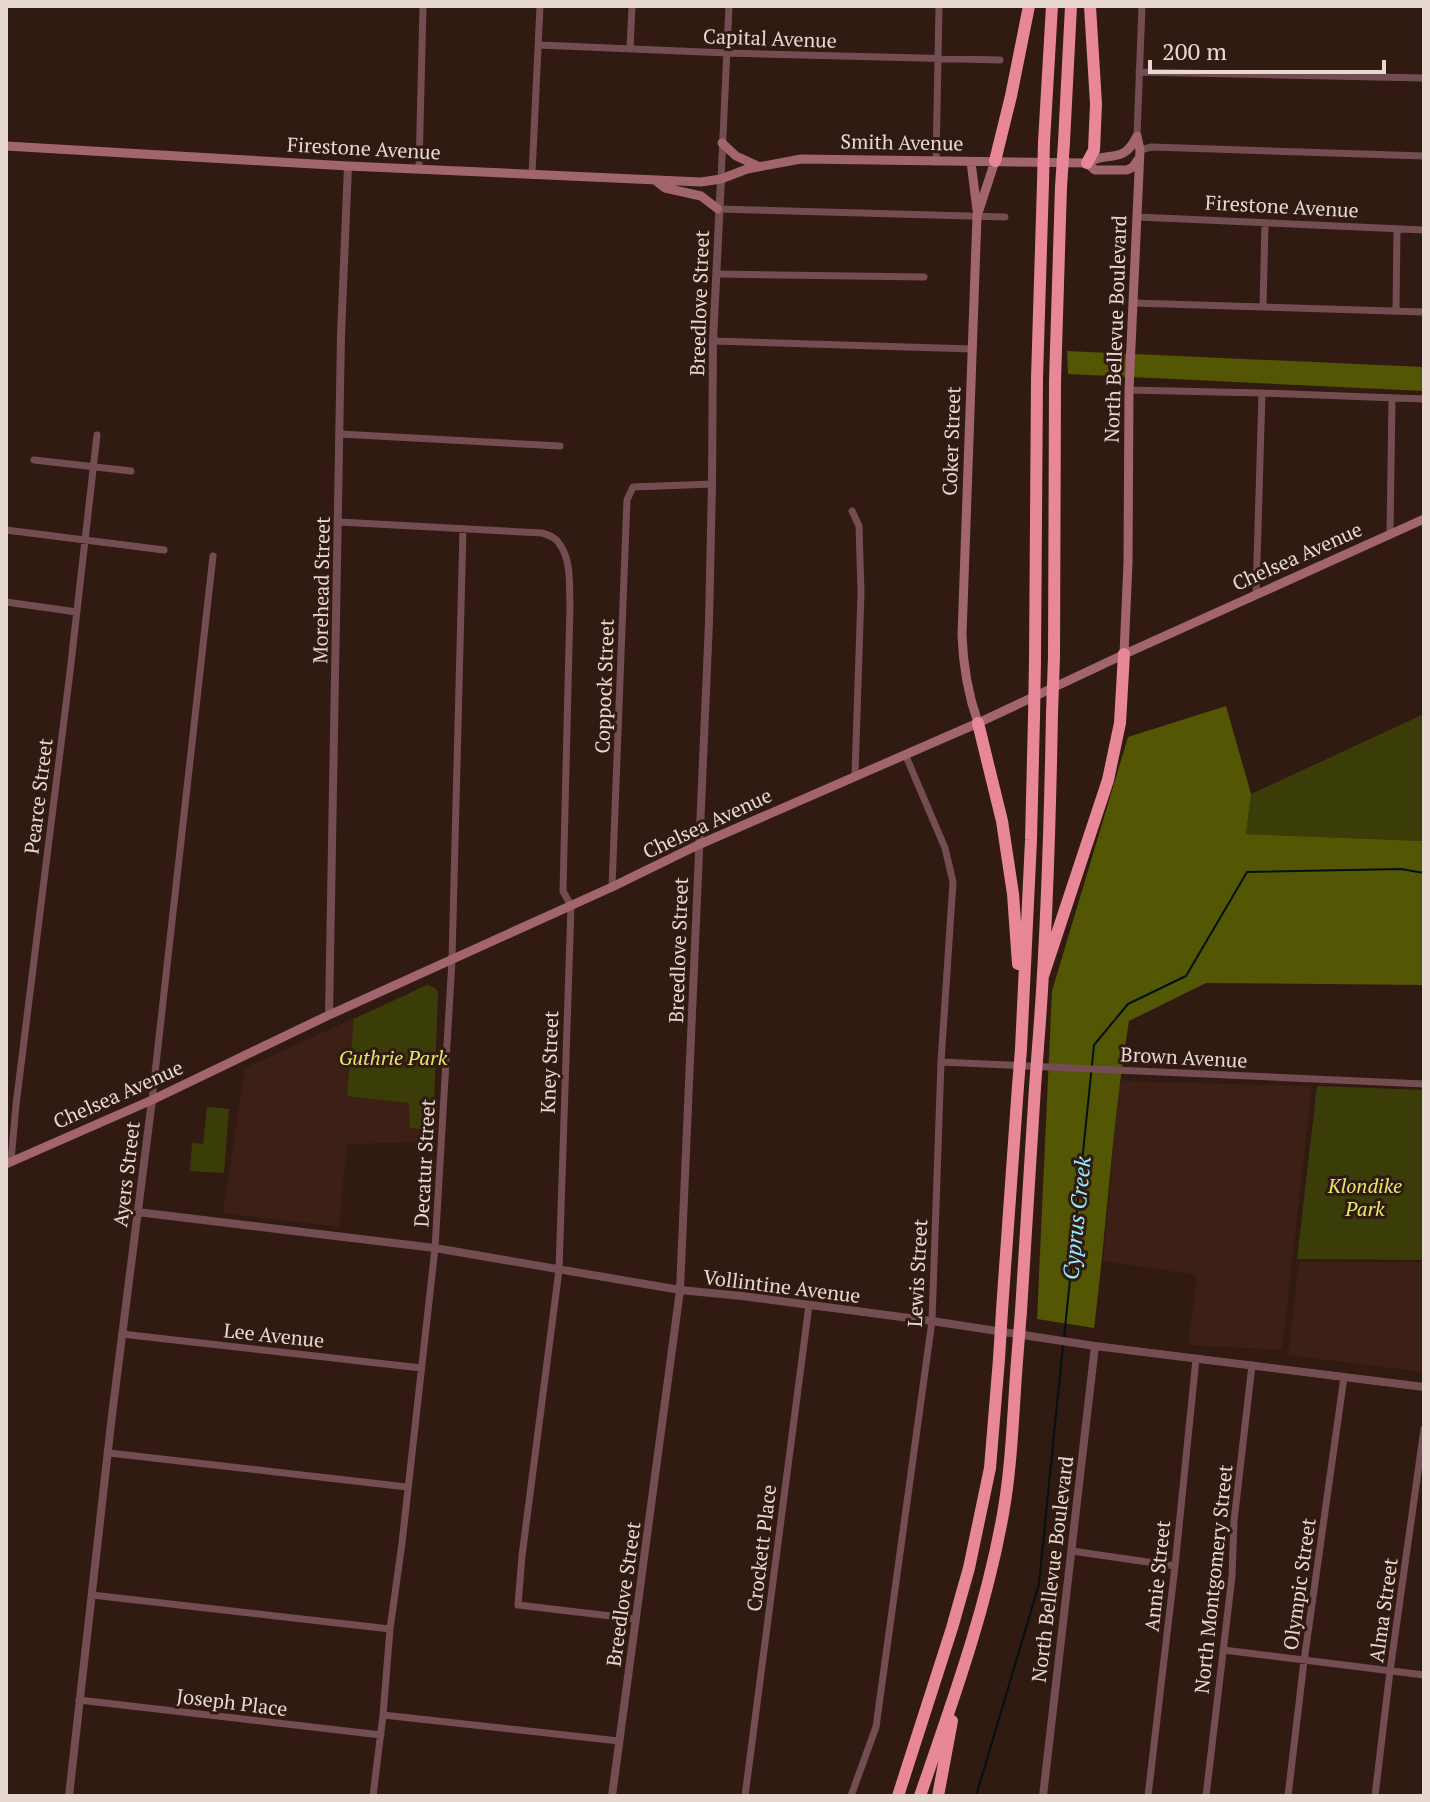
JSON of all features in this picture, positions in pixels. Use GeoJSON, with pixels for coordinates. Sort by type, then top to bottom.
{"type":"FeatureCollection","features":[{"type":"Feature","properties":{"kind":"highway"},"geometry":{"type":"LineString","coordinates":[[995,161],[1029,6]]}},
{"type":"Feature","properties":{"kind":"highway"},"geometry":{"type":"LineString","coordinates":[[898,1796],[969,1568],[990,1468],[1021,1049],[1031,840],[1037,378],[1044,142],[1052,6]]}},
{"type":"Feature","properties":{"kind":"highway"},"geometry":{"type":"LineString","coordinates":[[920,1796],[988,1584],[1004,1512],[1017,1361],[1049,839],[1054,657],[1055,381],[1071,6]]}},
{"type":"Feature","properties":{"kind":"highway"},"geometry":{"type":"LineString","coordinates":[[1087,163],[1094,150],[1096,104],[1090,6]]}},
{"type":"Feature","properties":{"kind":"highway"},"geometry":{"type":"LineString","coordinates":[[1043,976],[1108,780],[1120,723],[1124,654]]}},
{"type":"Feature","properties":{"kind":"highway"},"geometry":{"type":"LineString","coordinates":[[978,723],[1002,821],[1013,894],[1022,1025]]}},
{"type":"Feature","properties":{"kind":"highway"},"geometry":{"type":"LineString","coordinates":[[938,1796],[962,1671]]}},
{"type":"Feature","properties":{"kind":"highway"},"geometry":{"type":"LineString","coordinates":[[927,1796],[954,1696]]}},
{"type":"Feature","properties":{"kind":"main road","name":"Smith Avenue"},"geometry":{"type":"LineString","coordinates":[[721,179],[758,166],[791,160],[1087,163],[1096,157],[1124,153],[1137,136]]}},
{"type":"Feature","properties":{"kind":"main road","name":"North Bellevue Boulevard"},"geometry":{"type":"LineString","coordinates":[[1124,654],[1129,390],[1140,154],[1137,136]]}},
{"type":"Feature","properties":{"kind":"main road"},"geometry":{"type":"LineString","coordinates":[[722,143],[736,156],[758,166]]}},
{"type":"Feature","properties":{"kind":"main road","name":"Firestone Avenue"},"geometry":{"type":"LineString","coordinates":[[6,146],[656,181],[721,179]]}},
{"type":"Feature","properties":{"kind":"main road"},"geometry":{"type":"LineString","coordinates":[[1131,169],[1140,154]]}},
{"type":"Feature","properties":{"kind":"main road"},"geometry":{"type":"LineString","coordinates":[[1105,157],[1131,169],[1139,185]]}},
{"type":"Feature","properties":{"kind":"main road","name":"Coker Street"},"geometry":{"type":"LineString","coordinates":[[978,723],[963,665],[962,635],[977,216],[995,161]]}},
{"type":"Feature","properties":{"kind":"main road"},"geometry":{"type":"LineString","coordinates":[[971,162],[977,216]]}},
{"type":"Feature","properties":{"kind":"main road","name":"Smith Avenue"},"geometry":{"type":"LineString","coordinates":[[1087,163],[1095,170],[1131,169]]}},
{"type":"Feature","properties":{"kind":"main road"},"geometry":{"type":"LineString","coordinates":[[656,181],[665,188],[701,196],[718,209]]}},
{"type":"Feature","properties":{"kind":"main road","name":"Chelsea Avenue"},"geometry":{"type":"LineString","coordinates":[[9,1162],[152,1100],[698,845],[978,723],[1424,519]]}},
{"type":"Feature","properties":{"kind":"street"},"geometry":{"type":"LineString","coordinates":[[419,169],[423,6]]}},
{"type":"Feature","properties":{"kind":"street"},"geometry":{"type":"LineString","coordinates":[[532,174],[540,6]]}},
{"type":"Feature","properties":{"kind":"street"},"geometry":{"type":"LineString","coordinates":[[630,48],[632,6]]}},
{"type":"Feature","properties":{"kind":"street","name":"Breedlove Street"},"geometry":{"type":"LineString","coordinates":[[612,1796],[680,1290],[709,622],[713,341],[729,6]]}},
{"type":"Feature","properties":{"kind":"street"},"geometry":{"type":"LineString","coordinates":[[936,162],[939,6]]}},
{"type":"Feature","properties":{"kind":"street","name":"North Bellevue Boulevard"},"geometry":{"type":"LineString","coordinates":[[1137,136],[1142,6]]}},
{"type":"Feature","properties":{"kind":"street","name":"Capital Avenue"},"geometry":{"type":"LineString","coordinates":[[540,45],[1000,60]]}},
{"type":"Feature","properties":{"kind":"street"},"geometry":{"type":"LineString","coordinates":[[1139,72],[1424,78]]}},
{"type":"Feature","properties":{"kind":"street"},"geometry":{"type":"LineString","coordinates":[[1140,154],[1152,147],[1424,156]]}},
{"type":"Feature","properties":{"kind":"street","name":"Morehead Street"},"geometry":{"type":"LineString","coordinates":[[329,1015],[341,335],[348,166]]}},
{"type":"Feature","properties":{"kind":"street"},"geometry":{"type":"LineString","coordinates":[[718,209],[1005,217]]}},
{"type":"Feature","properties":{"kind":"street","name":"Firestone Avenue"},"geometry":{"type":"LineString","coordinates":[[1138,217],[1424,230]]}},
{"type":"Feature","properties":{"kind":"street"},"geometry":{"type":"LineString","coordinates":[[1263,307],[1265,223]]}},
{"type":"Feature","properties":{"kind":"street"},"geometry":{"type":"LineString","coordinates":[[1396,311],[1397,229]]}},
{"type":"Feature","properties":{"kind":"street"},"geometry":{"type":"LineString","coordinates":[[717,274],[924,277]]}},
{"type":"Feature","properties":{"kind":"street"},"geometry":{"type":"LineString","coordinates":[[1133,303],[1424,312]]}},
{"type":"Feature","properties":{"kind":"street"},"geometry":{"type":"LineString","coordinates":[[713,341],[972,349]]}},
{"type":"Feature","properties":{"kind":"street"},"geometry":{"type":"LineString","coordinates":[[1129,390],[1424,399]]}},
{"type":"Feature","properties":{"kind":"street"},"geometry":{"type":"LineString","coordinates":[[1256,595],[1262,393]]}},
{"type":"Feature","properties":{"kind":"street"},"geometry":{"type":"LineString","coordinates":[[1390,534],[1392,398]]}},
{"type":"Feature","properties":{"kind":"street"},"geometry":{"type":"LineString","coordinates":[[340,434],[560,446]]}},
{"type":"Feature","properties":{"kind":"street","name":"Pearce Street"},"geometry":{"type":"LineString","coordinates":[[9,1162],[97,435]]}},
{"type":"Feature","properties":{"kind":"street"},"geometry":{"type":"LineString","coordinates":[[34,460],[131,471]]}},
{"type":"Feature","properties":{"kind":"street","name":"Coppock Street"},"geometry":{"type":"LineString","coordinates":[[612,887],[627,500],[633,487],[712,484]]}},
{"type":"Feature","properties":{"kind":"street"},"geometry":{"type":"LineString","coordinates":[[852,511],[859,526],[861,592],[855,775]]}},
{"type":"Feature","properties":{"kind":"street"},"geometry":{"type":"LineString","coordinates":[[339,522],[463,529]]}},
{"type":"Feature","properties":{"kind":"street","name":"Kney Street"},"geometry":{"type":"LineString","coordinates":[[463,529],[542,533],[557,539],[565,554],[569,573],[563,891],[571,906],[559,1270],[518,1605],[636,1619]]}},
{"type":"Feature","properties":{"kind":"street","name":"Decatur Street"},"geometry":{"type":"LineString","coordinates":[[373,1796],[435,1248],[452,960],[463,529]]}},
{"type":"Feature","properties":{"kind":"street"},"geometry":{"type":"LineString","coordinates":[[6,530],[164,550]]}},
{"type":"Feature","properties":{"kind":"street","name":"Ayers Street"},"geometry":{"type":"LineString","coordinates":[[69,1796],[213,556]]}},
{"type":"Feature","properties":{"kind":"street"},"geometry":{"type":"LineString","coordinates":[[6,602],[77,612]]}},
{"type":"Feature","properties":{"kind":"street","name":"Lewis Street"},"geometry":{"type":"LineString","coordinates":[[851,1796],[876,1727],[932,1321],[941,1062],[953,882],[945,848],[905,754]]}},
{"type":"Feature","properties":{"kind":"street","name":"Brown Avenue"},"geometry":{"type":"LineString","coordinates":[[941,1062],[1424,1084]]}},
{"type":"Feature","properties":{"kind":"street","name":"Vollintine Avenue"},"geometry":{"type":"LineString","coordinates":[[137,1212],[435,1248],[680,1290],[1424,1387]]}},
{"type":"Feature","properties":{"kind":"street","name":"Crockett Place"},"geometry":{"type":"LineString","coordinates":[[745,1796],[809,1305]]}},
{"type":"Feature","properties":{"kind":"street","name":"Lee Avenue"},"geometry":{"type":"LineString","coordinates":[[122,1334],[421,1368]]}},
{"type":"Feature","properties":{"kind":"street","name":"North Bellevue Boulevard"},"geometry":{"type":"LineString","coordinates":[[1043,1796],[1095,1346]]}},
{"type":"Feature","properties":{"kind":"street","name":"Annie Street"},"geometry":{"type":"LineString","coordinates":[[1148,1796],[1196,1359]]}},
{"type":"Feature","properties":{"kind":"street","name":"North Montgomery Street"},"geometry":{"type":"LineString","coordinates":[[1206,1796],[1232,1576],[1234,1521],[1252,1365]]}},
{"type":"Feature","properties":{"kind":"street","name":"Olympic Street"},"geometry":{"type":"LineString","coordinates":[[1288,1796],[1344,1377]]}},
{"type":"Feature","properties":{"kind":"street","name":"Alma Street"},"geometry":{"type":"LineString","coordinates":[[1375,1796],[1424,1429]]}},
{"type":"Feature","properties":{"kind":"street"},"geometry":{"type":"LineString","coordinates":[[109,1453],[407,1487]]}},
{"type":"Feature","properties":{"kind":"street"},"geometry":{"type":"LineString","coordinates":[[1072,1551],[1175,1566]]}},
{"type":"Feature","properties":{"kind":"street"},"geometry":{"type":"LineString","coordinates":[[92,1595],[390,1629]]}},
{"type":"Feature","properties":{"kind":"street"},"geometry":{"type":"LineString","coordinates":[[1223,1650],[1424,1675]]}},
{"type":"Feature","properties":{"kind":"street","name":"Joseph Place"},"geometry":{"type":"LineString","coordinates":[[79,1700],[381,1735]]}},
{"type":"Feature","properties":{"kind":"street"},"geometry":{"type":"LineString","coordinates":[[383,1715],[619,1741]]}},
{"type":"Feature","properties":{"kind":"shaded area"},"geometry":{"type":"Polygon","coordinates":[[[1067,351],[1424,367],[1424,391],[1068,374],[1067,351]]]}},
{"type":"Feature","properties":{"kind":"shaded area"},"geometry":{"type":"Polygon","coordinates":[[[1226,706],[1251,794],[1246,834],[1424,841],[1424,985],[1206,983],[1129,1021],[1094,1328],[1037,1319],[1052,991],[1128,737],[1226,706]]]}},
{"type":"Feature","properties":{"kind":"shaded area"},"geometry":{"type":"Polygon","coordinates":[[[427,985],[438,992],[433,1131],[429,1142],[347,1144],[339,1227],[223,1213],[245,1068],[427,985]]]}},
{"type":"Feature","properties":{"kind":"shaded area"},"geometry":{"type":"Polygon","coordinates":[[[1119,1081],[1312,1086],[1282,1350],[1188,1345],[1197,1275],[1103,1261],[1119,1081]]]}},
{"type":"Feature","properties":{"kind":"shaded area"},"geometry":{"type":"Polygon","coordinates":[[[1299,1262],[1424,1262],[1424,1372],[1288,1355],[1299,1262]]]}},
{"type":"Feature","properties":{"kind":"green space"},"geometry":{"type":"Polygon","coordinates":[[[1424,714],[1424,841],[1246,834],[1251,794],[1424,714]]]}},
{"type":"Feature","properties":{"kind":"green space","name":"Guthrie Park"},"geometry":{"type":"Polygon","coordinates":[[[427,985],[438,992],[433,1131],[410,1128],[409,1103],[347,1096],[354,1019],[427,985]]]}},
{"type":"Feature","properties":{"kind":"green space","name":"Klondike Park"},"geometry":{"type":"Polygon","coordinates":[[[1317,1086],[1424,1090],[1424,1260],[1297,1259],[1317,1086]]]}},
{"type":"Feature","properties":{"kind":"green space"},"geometry":{"type":"Polygon","coordinates":[[[207,1107],[229,1109],[224,1173],[190,1171],[192,1143],[203,1144],[207,1107]]]}},
{"type":"Feature","properties":{"kind":"waterway","name":"Cyprus Creek"},"geometry":{"type":"LineString","coordinates":[[1064,1338],[1094,1045],[1128,1004],[1186,976],[1247,872],[1401,869],[1424,873]]}},
{"type":"Feature","properties":{"kind":"waterway","name":"Cyprus Creek"},"geometry":{"type":"LineString","coordinates":[[976,1796],[1039,1584],[1063,1345]]}}]}
